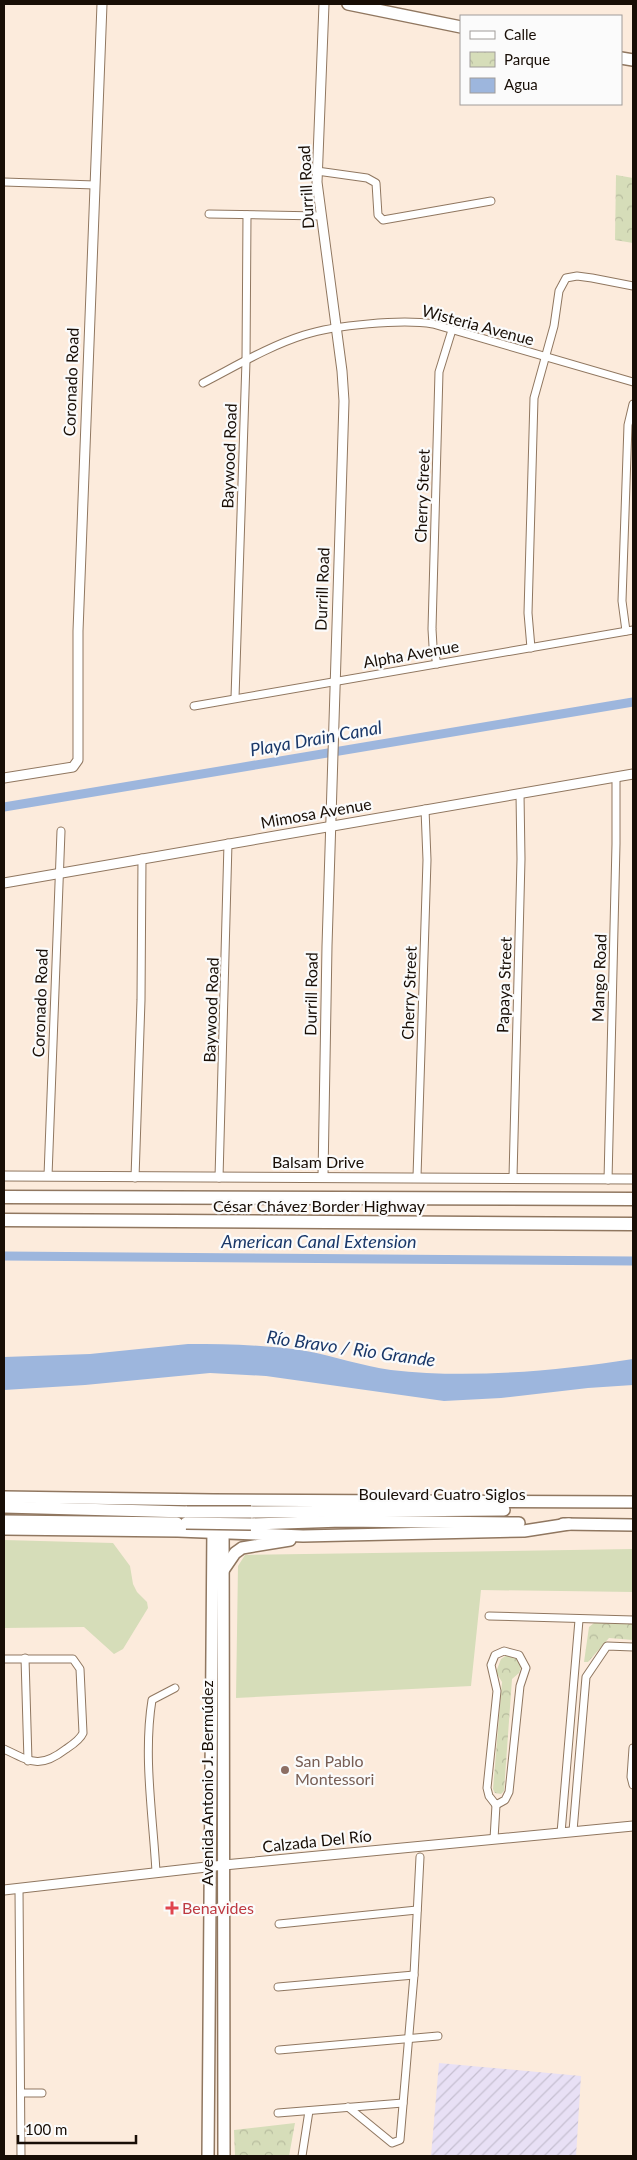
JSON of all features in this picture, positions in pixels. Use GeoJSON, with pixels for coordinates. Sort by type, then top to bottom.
{"type":"FeatureCollection","features":[{"type":"Feature","properties":{"kind":"highway","name":"César Chávez Border Highway"},"geometry":{"type":"LineString","coordinates":[[4,1197],[633,1199]]}},
{"type":"Feature","properties":{"kind":"highway","name":"César Chávez Border Highway"},"geometry":{"type":"LineString","coordinates":[[4,1220],[633,1224]]}},
{"type":"Feature","properties":{"kind":"main road"},"geometry":{"type":"LineString","coordinates":[[348,4],[460,27]]}},
{"type":"Feature","properties":{"kind":"main road"},"geometry":{"type":"LineString","coordinates":[[4,1497],[186,1500],[633,1502]]}},
{"type":"Feature","properties":{"kind":"main road"},"geometry":{"type":"LineString","coordinates":[[184,1522],[192,1520],[193,1509],[186,1500]]}},
{"type":"Feature","properties":{"kind":"main road","name":"Avenida Antonio J. Bermúdez"},"geometry":{"type":"LineString","coordinates":[[208,2156],[210,1866],[218,1500]]}},
{"type":"Feature","properties":{"kind":"main road"},"geometry":{"type":"LineString","coordinates":[[252,1523],[248,1526],[247,1515],[258,1500]]}},
{"type":"Feature","properties":{"kind":"main road"},"geometry":{"type":"LineString","coordinates":[[4,1507],[184,1522],[218,1532],[252,1523]]}},
{"type":"Feature","properties":{"kind":"main road","name":"Boulevard Cuatro Siglos"},"geometry":{"type":"LineString","coordinates":[[252,1523],[445,1510],[633,1508]]}},
{"type":"Feature","properties":{"kind":"main road","name":"Boulevard Cuatro Siglos"},"geometry":{"type":"LineString","coordinates":[[252,1523],[342,1521],[633,1525]]}},
{"type":"Feature","properties":{"kind":"main road"},"geometry":{"type":"LineString","coordinates":[[4,1524],[252,1523],[303,1536]]}},
{"type":"Feature","properties":{"kind":"main road"},"geometry":{"type":"LineString","coordinates":[[222,1572],[235,1553],[242,1548],[303,1536],[524,1531],[569,1524]]}},
{"type":"Feature","properties":{"kind":"main road","name":"Avenida Antonio J. Bermúdez"},"geometry":{"type":"LineString","coordinates":[[218,1532],[222,1572],[224,2156]]}},
{"type":"Feature","properties":{"kind":"street","name":"Coronado Road"},"geometry":{"type":"LineString","coordinates":[[4,778],[73,766],[78,760],[78,631],[102,4]]}},
{"type":"Feature","properties":{"kind":"street","name":"Durrill Road"},"geometry":{"type":"LineString","coordinates":[[322,1176],[330,825],[344,401],[337,329],[320,216],[317,171],[324,4]]}},
{"type":"Feature","properties":{"kind":"street"},"geometry":{"type":"LineString","coordinates":[[317,171],[367,178],[376,183],[378,215],[383,220],[492,201]]}},
{"type":"Feature","properties":{"kind":"street"},"geometry":{"type":"LineString","coordinates":[[4,182],[95,185]]}},
{"type":"Feature","properties":{"kind":"street"},"geometry":{"type":"LineString","coordinates":[[209,214],[320,216]]}},
{"type":"Feature","properties":{"kind":"street","name":"Baywood Road"},"geometry":{"type":"LineString","coordinates":[[235,698],[246,361],[247,215]]}},
{"type":"Feature","properties":{"kind":"street"},"geometry":{"type":"LineString","coordinates":[[531,648],[528,613],[534,398],[546,358],[559,291],[566,278],[577,276],[633,286]]}},
{"type":"Feature","properties":{"kind":"street","name":"Wisteria Avenue"},"geometry":{"type":"LineString","coordinates":[[203,383],[304,335],[337,329],[409,321],[433,324],[633,382]]}},
{"type":"Feature","properties":{"kind":"street","name":"Cherry Street"},"geometry":{"type":"LineString","coordinates":[[437,664],[432,646],[432,629],[439,372],[452,330]]}},
{"type":"Feature","properties":{"kind":"street"},"geometry":{"type":"LineString","coordinates":[[630,631],[622,602],[628,425],[633,404]]}},
{"type":"Feature","properties":{"kind":"street","name":"Alpha Avenue"},"geometry":{"type":"LineString","coordinates":[[194,706],[630,631]]}},
{"type":"Feature","properties":{"kind":"street","name":"Mimosa Avenue"},"geometry":{"type":"LineString","coordinates":[[4,883],[633,774]]}},
{"type":"Feature","properties":{"kind":"street","name":"Mango Road"},"geometry":{"type":"LineString","coordinates":[[608,1180],[616,777]]}},
{"type":"Feature","properties":{"kind":"street","name":"Papaya Street"},"geometry":{"type":"LineString","coordinates":[[513,1177],[521,859],[520,794]]}},
{"type":"Feature","properties":{"kind":"street","name":"Cherry Street"},"geometry":{"type":"LineString","coordinates":[[417,1177],[427,860],[425,809]]}},
{"type":"Feature","properties":{"kind":"street","name":"Coronado Road"},"geometry":{"type":"LineString","coordinates":[[48,1176],[61,831]]}},
{"type":"Feature","properties":{"kind":"street","name":"Baywood Road"},"geometry":{"type":"LineString","coordinates":[[219,1178],[228,843]]}},
{"type":"Feature","properties":{"kind":"street"},"geometry":{"type":"LineString","coordinates":[[135,1178],[141,1000],[142,858]]}},
{"type":"Feature","properties":{"kind":"street","name":"Balsam Drive"},"geometry":{"type":"LineString","coordinates":[[4,1176],[135,1178],[322,1176],[513,1177],[633,1180]]}},
{"type":"Feature","properties":{"kind":"street"},"geometry":{"type":"LineString","coordinates":[[489,1616],[633,1620]]}},
{"type":"Feature","properties":{"kind":"street"},"geometry":{"type":"LineString","coordinates":[[561,1832],[579,1620]]}},
{"type":"Feature","properties":{"kind":"street"},"geometry":{"type":"LineString","coordinates":[[573,1831],[586,1677],[607,1646],[633,1647]]}},
{"type":"Feature","properties":{"kind":"street"},"geometry":{"type":"LineString","coordinates":[[494,1839],[496,1805],[489,1796],[487,1788],[497,1692],[491,1666],[493,1659],[499,1652],[510,1651],[519,1655],[526,1668],[520,1686],[509,1792],[505,1800],[496,1805]]}},
{"type":"Feature","properties":{"kind":"street"},"geometry":{"type":"LineString","coordinates":[[4,1659],[68,1657],[73,1659],[79,1666],[83,1733],[78,1740],[44,1763],[28,1761],[4,1749]]}},
{"type":"Feature","properties":{"kind":"street"},"geometry":{"type":"LineString","coordinates":[[25,1658],[28,1761]]}},
{"type":"Feature","properties":{"kind":"street"},"geometry":{"type":"LineString","coordinates":[[574,1676],[586,1677]]}},
{"type":"Feature","properties":{"kind":"street"},"geometry":{"type":"LineString","coordinates":[[156,1872],[149,1757],[150,1712],[152,1700],[175,1688]]}},
{"type":"Feature","properties":{"kind":"street"},"geometry":{"type":"LineString","coordinates":[[633,1748],[631,1777],[633,1785]]}},
{"type":"Feature","properties":{"kind":"street","name":"Calzada Del Río"},"geometry":{"type":"LineString","coordinates":[[4,1890],[210,1866],[633,1826]]}},
{"type":"Feature","properties":{"kind":"street"},"geometry":{"type":"LineString","coordinates":[[348,2107],[392,2143],[398,2142],[402,2137],[403,2103],[414,1975],[420,1857]]}},
{"type":"Feature","properties":{"kind":"street"},"geometry":{"type":"LineString","coordinates":[[19,1889],[21,2156]]}},
{"type":"Feature","properties":{"kind":"street"},"geometry":{"type":"LineString","coordinates":[[279,1924],[417,1910]]}},
{"type":"Feature","properties":{"kind":"street"},"geometry":{"type":"LineString","coordinates":[[278,1987],[414,1975]]}},
{"type":"Feature","properties":{"kind":"street"},"geometry":{"type":"LineString","coordinates":[[279,2050],[438,2036]]}},
{"type":"Feature","properties":{"kind":"street"},"geometry":{"type":"LineString","coordinates":[[22,2093],[42,2093]]}},
{"type":"Feature","properties":{"kind":"street"},"geometry":{"type":"LineString","coordinates":[[278,2113],[403,2103]]}},
{"type":"Feature","properties":{"kind":"street"},"geometry":{"type":"LineString","coordinates":[[302,2156],[309,2111]]}},
{"type":"Feature","properties":{"kind":"shaded area"},"geometry":{"type":"Polygon","coordinates":[[[439,2063],[581,2076],[576,2156],[431,2156],[439,2063]]]}},
{"type":"Feature","properties":{"kind":"green space"},"geometry":{"type":"Polygon","coordinates":[[[616,175],[633,178],[633,243],[615,240],[616,175]]]}},
{"type":"Feature","properties":{"kind":"green space"},"geometry":{"type":"Polygon","coordinates":[[[4,1540],[113,1543],[130,1566],[133,1584],[137,1592],[147,1602],[148,1608],[123,1649],[114,1654],[84,1627],[4,1628],[4,1540]]]}},
{"type":"Feature","properties":{"kind":"green space"},"geometry":{"type":"Polygon","coordinates":[[[633,1549],[633,1592],[481,1590],[471,1686],[236,1698],[238,1566],[245,1555],[633,1549]]]}},
{"type":"Feature","properties":{"kind":"green space"},"geometry":{"type":"Polygon","coordinates":[[[594,1623],[633,1624],[633,1640],[609,1638],[588,1662],[584,1662],[589,1627],[594,1623]]]}},
{"type":"Feature","properties":{"kind":"green space"},"geometry":{"type":"Polygon","coordinates":[[[507,1655],[515,1657],[522,1664],[519,1673],[512,1679],[504,1791],[501,1794],[495,1793],[493,1789],[502,1682],[496,1672],[501,1659],[507,1655]]]}},
{"type":"Feature","properties":{"kind":"green space"},"geometry":{"type":"Polygon","coordinates":[[[295,2123],[289,2156],[235,2156],[234,2130],[295,2123]]]}},
{"type":"Feature","properties":{"kind":"water"},"geometry":{"type":"Polygon","coordinates":[[[188,1344],[247,1345],[291,1349],[317,1353],[369,1366],[421,1373],[482,1374],[543,1370],[633,1359],[633,1385],[501,1398],[444,1401],[266,1376],[210,1373],[85,1385],[4,1390],[4,1357],[90,1354],[188,1344]]]}},
{"type":"Feature","properties":{"kind":"waterway","name":"Playa Drain Canal"},"geometry":{"type":"LineString","coordinates":[[4,807],[633,702]]}},
{"type":"Feature","properties":{"kind":"waterway","name":"American Canal Extension"},"geometry":{"type":"LineString","coordinates":[[4,1256],[633,1261]]}},
{"type":"Feature","properties":{"kind":"place","name":"San Pablo Montessori"},"geometry":{"type":"Point","coordinates":[285,1770]}},
{"type":"Feature","properties":{"kind":"place","name":"Benavides"},"geometry":{"type":"Point","coordinates":[172,1908]}},
{"type":"Feature","properties":{"kind":"water label","name":"Río Bravo / Rio Grande"},"geometry":{"type":"Point","coordinates":[351,1349]}}]}
